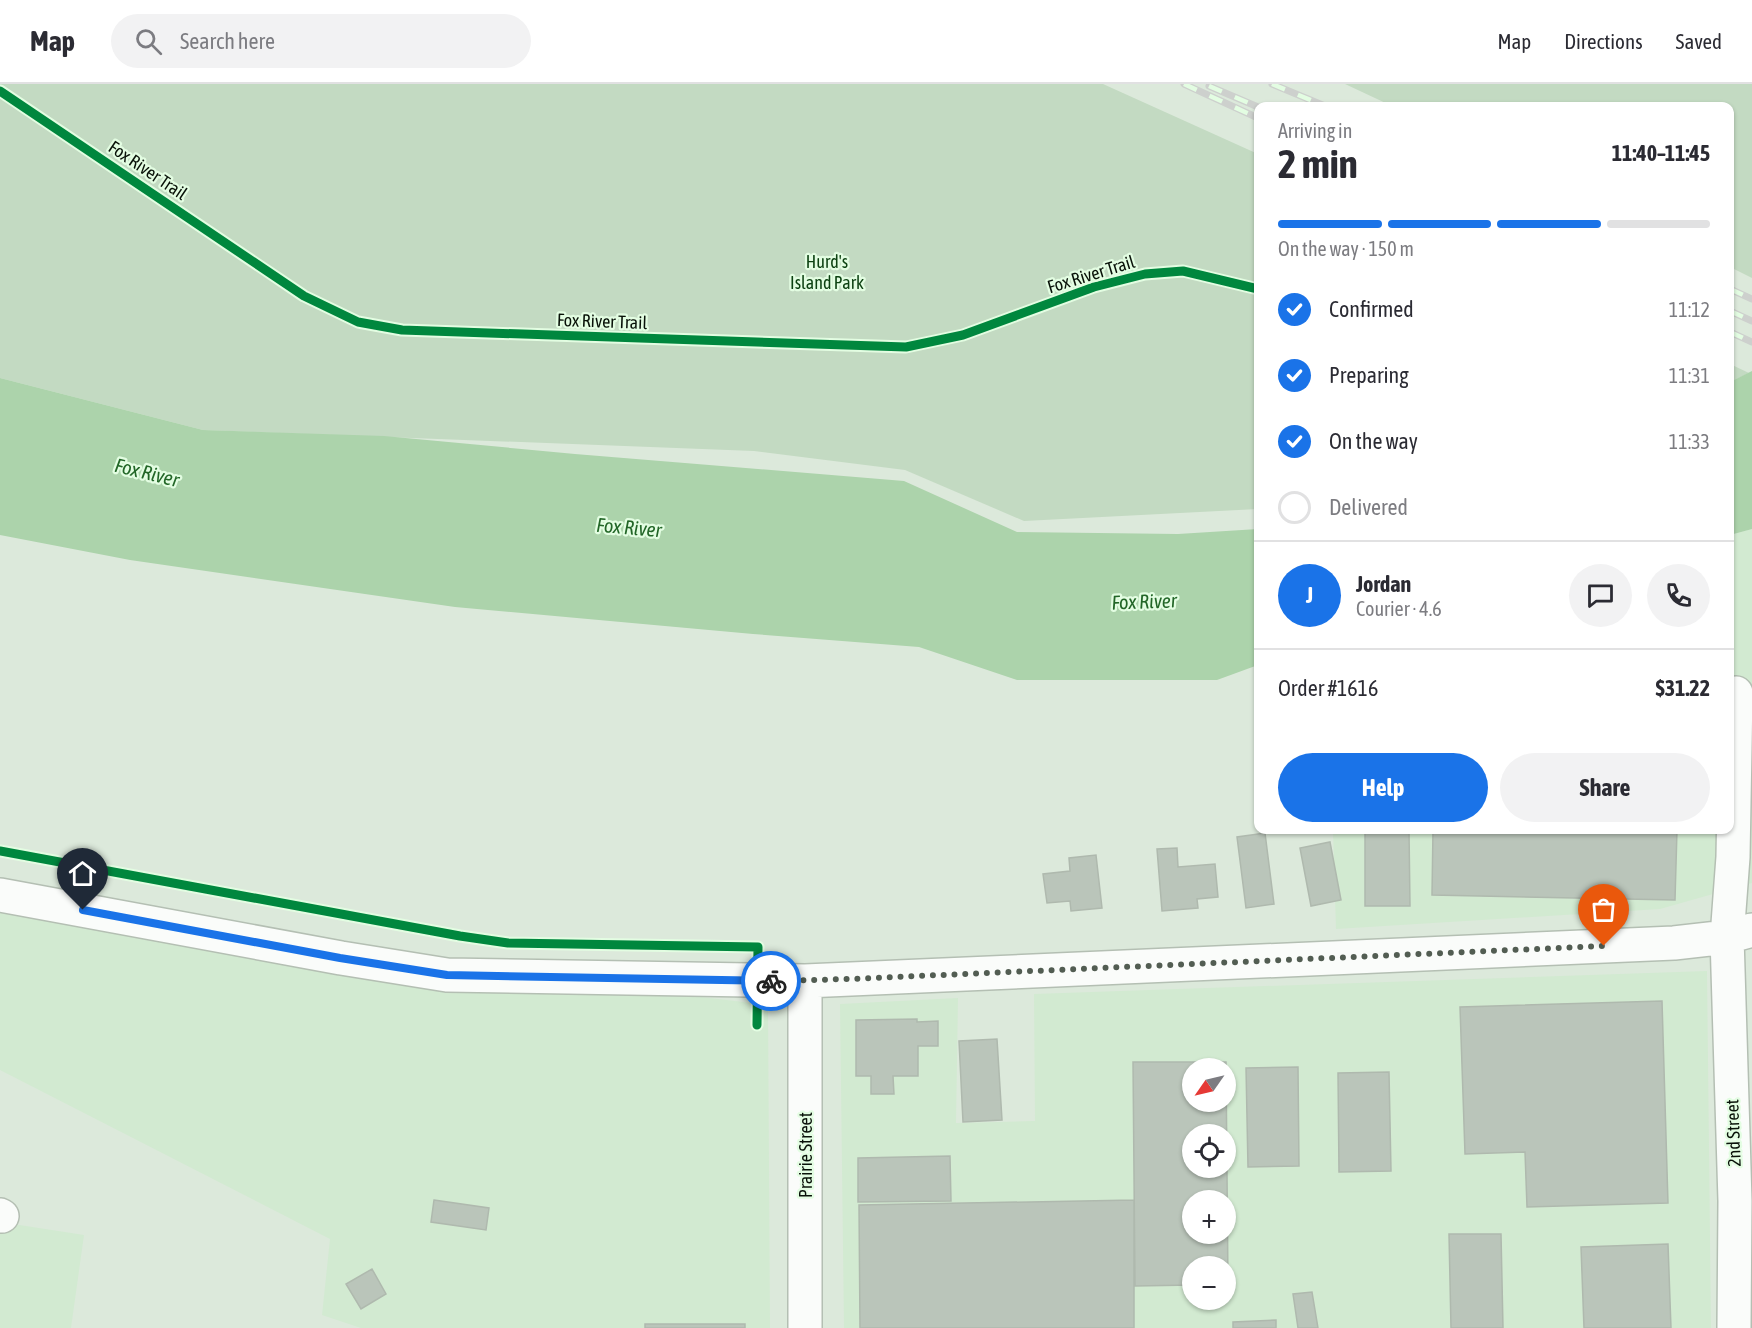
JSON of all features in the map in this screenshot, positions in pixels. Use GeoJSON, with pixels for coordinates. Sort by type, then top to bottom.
{"type":"FeatureCollection","features":[{"type":"Feature","properties":{"kind":"street","name":"2nd Street"},"geometry":{"type":"LineString","coordinates":[[1734,1328],[1743,1201],[1740,934],[1744,742],[1736,693]]}},
{"type":"Feature","properties":{"kind":"street"},"geometry":{"type":"LineString","coordinates":[[0,895],[340,958],[447,975],[805,981],[1662,944],[1740,934]]}},
{"type":"Feature","properties":{"kind":"street","name":"Prairie Street"},"geometry":{"type":"LineString","coordinates":[[805,981],[805,1328]]}},
{"type":"Feature","properties":{"kind":"shaded area"},"geometry":{"type":"Polygon","coordinates":[[[1752,529],[1752,883],[1660,909],[1336,929],[1333,834],[1734,834],[1734,534],[1752,529]]]}},
{"type":"Feature","properties":{"kind":"shaded area"},"geometry":{"type":"Polygon","coordinates":[[[0,913],[768,1005],[770,1328],[361,1328],[322,1315],[330,1239],[0,1070],[0,913]]]}},
{"type":"Feature","properties":{"kind":"shaded area"},"geometry":{"type":"Polygon","coordinates":[[[1707,971],[1711,1328],[844,1328],[840,1004],[958,998],[956,1123],[1035,1121],[1034,994],[1707,971]]]}},
{"type":"Feature","properties":{"kind":"shaded area"},"geometry":{"type":"Polygon","coordinates":[[[0,1222],[84,1235],[71,1328],[0,1328],[0,1222]]]}},
{"type":"Feature","properties":{"kind":"green space","name":"Hurd's Island Park"},"geometry":{"type":"Polygon","coordinates":[[[0,84],[1103,84],[1254,152],[1254,509],[1024,521],[905,470],[754,451],[203,430],[0,378],[0,84]]]}},
{"type":"Feature","properties":{"kind":"green space"},"geometry":{"type":"Polygon","coordinates":[[[1345,84],[1752,84],[1752,278],[1734,269],[1734,102],[1383,102],[1345,84]]]}},
{"type":"Feature","properties":{"kind":"green space"},"geometry":{"type":"Polygon","coordinates":[[[1734,366],[1749,373],[1734,380],[1734,366]]]}},
{"type":"Feature","properties":{"kind":"water"},"geometry":{"type":"Polygon","coordinates":[[[1752,371],[1752,529],[1734,534],[1734,380],[1752,371]]]}},
{"type":"Feature","properties":{"kind":"water","name":"Fox River"},"geometry":{"type":"Polygon","coordinates":[[[0,378],[203,430],[384,436],[904,481],[1017,532],[1178,534],[1254,529],[1254,666],[1217,680],[1017,680],[919,647],[455,607],[130,560],[0,535],[0,378]]]}},
{"type":"Feature","properties":{"kind":"building"},"geometry":{"type":"Polygon","coordinates":[[[1265,834],[1274,904],[1246,908],[1237,837],[1265,834]]]}},
{"type":"Feature","properties":{"kind":"building"},"geometry":{"type":"Polygon","coordinates":[[[1365,834],[1409,834],[1410,906],[1365,906],[1365,834]]]}},
{"type":"Feature","properties":{"kind":"building"},"geometry":{"type":"Polygon","coordinates":[[[1433,834],[1677,834],[1675,900],[1432,895],[1433,834]]]}},
{"type":"Feature","properties":{"kind":"building"},"geometry":{"type":"Polygon","coordinates":[[[1330,842],[1341,900],[1311,906],[1300,848],[1330,842]]]}},
{"type":"Feature","properties":{"kind":"building"},"geometry":{"type":"Polygon","coordinates":[[[1177,848],[1178,867],[1215,864],[1218,897],[1197,899],[1198,908],[1162,911],[1157,849],[1177,848]]]}},
{"type":"Feature","properties":{"kind":"building"},"geometry":{"type":"Polygon","coordinates":[[[1096,855],[1102,908],[1071,911],[1070,901],[1047,903],[1043,874],[1070,871],[1069,858],[1096,855]]]}},
{"type":"Feature","properties":{"kind":"building"},"geometry":{"type":"Polygon","coordinates":[[[1662,1001],[1668,1203],[1527,1207],[1525,1152],[1465,1154],[1460,1007],[1662,1001]]]}},
{"type":"Feature","properties":{"kind":"building"},"geometry":{"type":"Polygon","coordinates":[[[917,1019],[917,1022],[938,1021],[938,1046],[918,1046],[918,1076],[893,1076],[894,1094],[871,1094],[871,1076],[856,1076],[856,1020],[917,1019]]]}},
{"type":"Feature","properties":{"kind":"building"},"geometry":{"type":"Polygon","coordinates":[[[997,1039],[1002,1120],[963,1122],[959,1041],[997,1039]]]}},
{"type":"Feature","properties":{"kind":"building"},"geometry":{"type":"Polygon","coordinates":[[[1133,1062],[1182,1062],[1182,1112],[1226,1112],[1227,1124],[1182,1124],[1182,1178],[1227,1178],[1227,1190],[1182,1190],[1182,1244],[1228,1244],[1228,1256],[1182,1256],[1182,1285],[1135,1286],[1133,1062]]]}},
{"type":"Feature","properties":{"kind":"building"},"geometry":{"type":"Polygon","coordinates":[[[1298,1067],[1299,1166],[1248,1167],[1246,1068],[1298,1067]]]}},
{"type":"Feature","properties":{"kind":"building"},"geometry":{"type":"Polygon","coordinates":[[[1389,1072],[1391,1171],[1339,1172],[1338,1073],[1389,1072]]]}},
{"type":"Feature","properties":{"kind":"building"},"geometry":{"type":"Polygon","coordinates":[[[950,1156],[951,1201],[858,1202],[858,1158],[950,1156]]]}},
{"type":"Feature","properties":{"kind":"building"},"geometry":{"type":"Polygon","coordinates":[[[434,1200],[489,1208],[486,1230],[431,1222],[434,1200]]]}},
{"type":"Feature","properties":{"kind":"building"},"geometry":{"type":"Polygon","coordinates":[[[1134,1200],[1134,1328],[860,1328],[859,1205],[1134,1200]]]}},
{"type":"Feature","properties":{"kind":"building"},"geometry":{"type":"Polygon","coordinates":[[[1449,1234],[1501,1234],[1503,1328],[1451,1328],[1449,1234]]]}},
{"type":"Feature","properties":{"kind":"building"},"geometry":{"type":"Polygon","coordinates":[[[1668,1244],[1671,1328],[1584,1328],[1581,1247],[1668,1244]]]}},
{"type":"Feature","properties":{"kind":"building"},"geometry":{"type":"Polygon","coordinates":[[[372,1269],[386,1294],[361,1309],[346,1284],[372,1269]]]}},
{"type":"Feature","properties":{"kind":"building"},"geometry":{"type":"Polygon","coordinates":[[[1312,1292],[1318,1328],[1298,1328],[1293,1294],[1312,1292]]]}},
{"type":"Feature","properties":{"kind":"building"},"geometry":{"type":"Polygon","coordinates":[[[1276,1320],[1276,1328],[1233,1328],[1233,1322],[1276,1320]]]}},
{"type":"Feature","properties":{"kind":"building"},"geometry":{"type":"Polygon","coordinates":[[[645,1324],[745,1324],[745,1328],[645,1328],[645,1324]]]}},
{"type":"Feature","properties":{"kind":"railway"},"geometry":{"type":"LineString","coordinates":[[1184,84],[1254,116]]}},
{"type":"Feature","properties":{"kind":"railway"},"geometry":{"type":"LineString","coordinates":[[1272,84],[1315,102]]}},
{"type":"Feature","properties":{"kind":"railway"},"geometry":{"type":"LineString","coordinates":[[1209,86],[1254,105]]}},
{"type":"Feature","properties":{"kind":"railway"},"geometry":{"type":"LineString","coordinates":[[1734,291],[1752,299]]}},
{"type":"Feature","properties":{"kind":"railway"},"geometry":{"type":"LineString","coordinates":[[1734,313],[1752,321]]}},
{"type":"Feature","properties":{"kind":"railway"},"geometry":{"type":"LineString","coordinates":[[1734,334],[1752,342]]}},
{"type":"Feature","properties":{"kind":"cycle path","name":"Fox River Trail"},"geometry":{"type":"LineString","coordinates":[[0,91],[304,296],[358,322],[402,330],[906,347],[963,335],[1094,287],[1145,274],[1183,271],[1254,288]]}},
{"type":"Feature","properties":{"kind":"cycle path"},"geometry":{"type":"LineString","coordinates":[[0,851],[508,943],[758,947],[757,1025]]}},
{"type":"Feature","properties":{"kind":"way so far"},"geometry":{"type":"LineString","coordinates":[[771,981],[1604,946]]}},
{"type":"Feature","properties":{"kind":"route"},"geometry":{"type":"LineString","coordinates":[[83,910],[340,958],[447,975],[771,981]]}}]}
